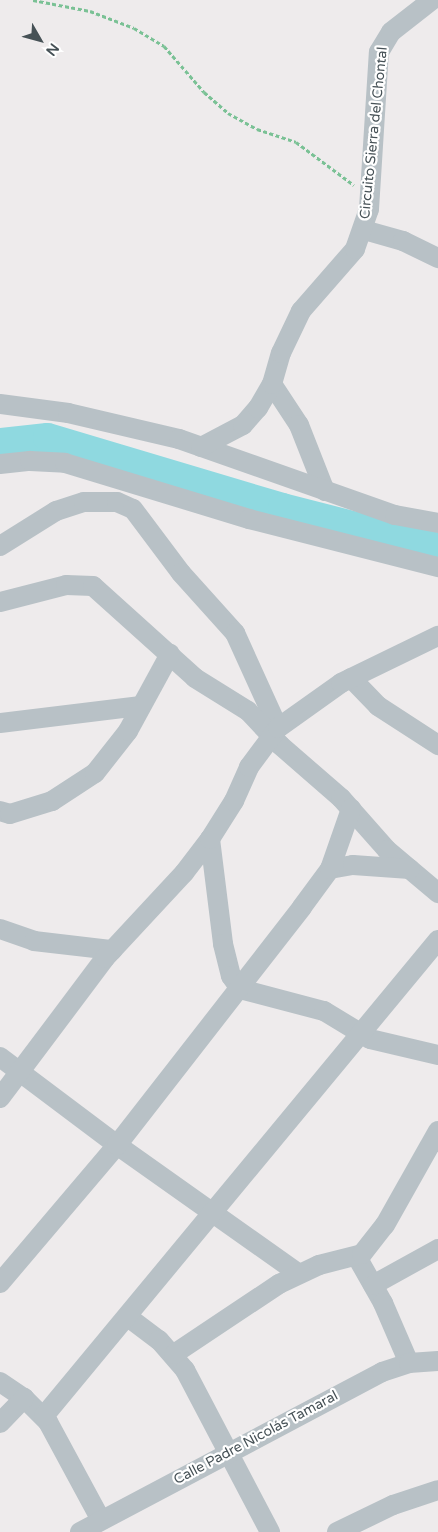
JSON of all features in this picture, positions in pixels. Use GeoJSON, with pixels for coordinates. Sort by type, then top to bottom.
{"type":"FeatureCollection","features":[{"type":"Feature","properties":{"kind":"street","name":"Circuito Sierra del Chontal"},"geometry":{"type":"LineString","coordinates":[[201,447],[243,425],[258,408],[272,384],[282,353],[300,311],[355,249],[364,230],[369,209],[380,52],[391,32],[432,0]]}},
{"type":"Feature","properties":{"kind":"street"},"geometry":{"type":"LineString","coordinates":[[364,230],[403,241],[438,258]]}},
{"type":"Feature","properties":{"kind":"street"},"geometry":{"type":"LineString","coordinates":[[272,384],[299,425],[325,491]]}},
{"type":"Feature","properties":{"kind":"street"},"geometry":{"type":"LineString","coordinates":[[0,404],[68,413],[136,428],[201,447],[395,514],[438,523]]}},
{"type":"Feature","properties":{"kind":"street"},"geometry":{"type":"LineString","coordinates":[[0,464],[30,461],[65,463],[248,518],[438,567]]}},
{"type":"Feature","properties":{"kind":"street"},"geometry":{"type":"LineString","coordinates":[[0,546],[56,511],[84,502],[117,502],[133,509],[181,572],[235,633],[275,732]]}},
{"type":"Feature","properties":{"kind":"street"},"geometry":{"type":"LineString","coordinates":[[0,602],[66,585],[93,586],[195,678],[248,711],[275,732],[351,809],[387,850],[438,893]]}},
{"type":"Feature","properties":{"kind":"street"},"geometry":{"type":"LineString","coordinates":[[0,1098],[112,950],[179,879],[210,839],[234,801],[249,767],[275,732],[351,678],[438,636]]}},
{"type":"Feature","properties":{"kind":"street"},"geometry":{"type":"LineString","coordinates":[[0,811],[10,814],[52,801],[95,773],[128,731],[170,654]]}},
{"type":"Feature","properties":{"kind":"street"},"geometry":{"type":"LineString","coordinates":[[351,678],[378,706],[438,745]]}},
{"type":"Feature","properties":{"kind":"street"},"geometry":{"type":"LineString","coordinates":[[0,723],[142,706]]}},
{"type":"Feature","properties":{"kind":"street"},"geometry":{"type":"LineString","coordinates":[[0,1283],[117,1145],[240,989],[330,869],[351,809]]}},
{"type":"Feature","properties":{"kind":"street"},"geometry":{"type":"LineString","coordinates":[[210,839],[223,944],[231,976],[240,989],[324,1011],[361,1035],[399,1048],[438,1056]]}},
{"type":"Feature","properties":{"kind":"street"},"geometry":{"type":"LineString","coordinates":[[330,869],[353,864],[410,869]]}},
{"type":"Feature","properties":{"kind":"street"},"geometry":{"type":"LineString","coordinates":[[0,929],[34,941],[112,950]]}},
{"type":"Feature","properties":{"kind":"street"},"geometry":{"type":"LineString","coordinates":[[44,1416],[128,1317],[210,1212],[361,1035],[438,940]]}},
{"type":"Feature","properties":{"kind":"street"},"geometry":{"type":"LineString","coordinates":[[0,1057],[117,1145],[299,1274]]}},
{"type":"Feature","properties":{"kind":"street"},"geometry":{"type":"LineString","coordinates":[[174,1354],[299,1274],[357,1257],[368,1248],[385,1226],[438,1131]]}},
{"type":"Feature","properties":{"kind":"street"},"geometry":{"type":"LineString","coordinates":[[372,1285],[438,1249]]}},
{"type":"Feature","properties":{"kind":"street"},"geometry":{"type":"LineString","coordinates":[[357,1257],[409,1363]]}},
{"type":"Feature","properties":{"kind":"street"},"geometry":{"type":"LineString","coordinates":[[128,1317],[174,1354],[204,1401],[270,1532]]}},
{"type":"Feature","properties":{"kind":"street","name":"Calle Padre Nicolás Tamaral"},"geometry":{"type":"LineString","coordinates":[[80,1532],[229,1451],[382,1372],[409,1363],[438,1361]]}},
{"type":"Feature","properties":{"kind":"street"},"geometry":{"type":"LineString","coordinates":[[0,1382],[24,1398],[44,1416],[101,1520]]}},
{"type":"Feature","properties":{"kind":"street"},"geometry":{"type":"LineString","coordinates":[[0,1423],[24,1398]]}},
{"type":"Feature","properties":{"kind":"street"},"geometry":{"type":"LineString","coordinates":[[337,1532],[393,1505],[438,1490]]}},
{"type":"Feature","properties":{"kind":"path"},"geometry":{"type":"LineString","coordinates":[[33,0],[90,11],[134,28],[164,46],[204,92],[228,113],[257,129],[296,142],[355,186],[369,209]]}},
{"type":"Feature","properties":{"kind":"waterway"},"geometry":{"type":"LineString","coordinates":[[0,442],[47,437],[282,507],[438,547]]}}]}
